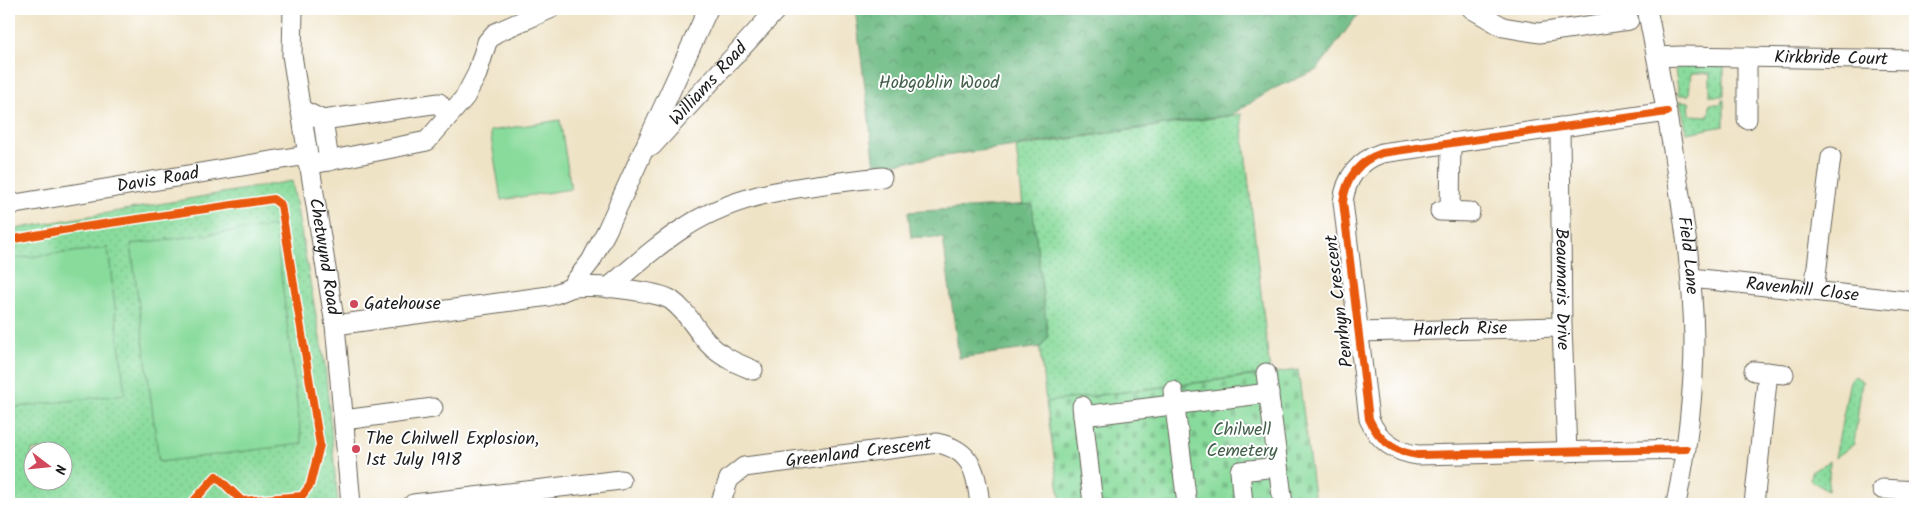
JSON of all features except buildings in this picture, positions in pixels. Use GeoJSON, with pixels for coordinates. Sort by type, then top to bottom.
{"type":"FeatureCollection","features":[{"type":"Feature","properties":{"kind":"street","name":"Chetwynd Road"},"geometry":{"type":"LineString","coordinates":[[293,9],[292,55],[307,160],[336,325],[351,504]]}},
{"type":"Feature","properties":{"kind":"street","name":"Davis Road"},"geometry":{"type":"LineString","coordinates":[[9,205],[307,160],[330,161],[426,141],[465,97],[477,74],[487,42],[495,33],[550,9]]}},
{"type":"Feature","properties":{"kind":"street"},"geometry":{"type":"LineString","coordinates":[[570,288],[591,261],[640,160],[708,9]]}},
{"type":"Feature","properties":{"kind":"street","name":"Williams Road"},"geometry":{"type":"LineString","coordinates":[[640,160],[778,9]]}},
{"type":"Feature","properties":{"kind":"street"},"geometry":{"type":"LineString","coordinates":[[1472,9],[1503,27],[1538,33],[1629,20]]}},
{"type":"Feature","properties":{"kind":"street","name":"Field Lane"},"geometry":{"type":"LineString","coordinates":[[1647,9],[1685,224],[1691,278],[1694,347],[1686,449],[1676,504]]}},
{"type":"Feature","properties":{"kind":"street","name":"Kirkbride Court"},"geometry":{"type":"LineString","coordinates":[[1657,57],[1915,60]]}},
{"type":"Feature","properties":{"kind":"street"},"geometry":{"type":"LineString","coordinates":[[1747,57],[1747,120]]}},
{"type":"Feature","properties":{"kind":"street"},"geometry":{"type":"LineString","coordinates":[[300,109],[323,120],[439,103],[448,116]]}},
{"type":"Feature","properties":{"kind":"street","name":"Penrhyn Crescent"},"geometry":{"type":"LineString","coordinates":[[1666,112],[1451,142],[1374,155],[1360,165],[1349,179],[1343,202],[1369,419],[1378,435],[1390,447],[1418,455],[1686,449]]}},
{"type":"Feature","properties":{"kind":"street"},"geometry":{"type":"LineString","coordinates":[[323,120],[330,161]]}},
{"type":"Feature","properties":{"kind":"street","name":"Beaumaris Drive"},"geometry":{"type":"LineString","coordinates":[[1560,127],[1562,327],[1567,452]]}},
{"type":"Feature","properties":{"kind":"street"},"geometry":{"type":"LineString","coordinates":[[1451,142],[1445,211],[1470,212]]}},
{"type":"Feature","properties":{"kind":"street"},"geometry":{"type":"LineString","coordinates":[[1814,290],[1831,158]]}},
{"type":"Feature","properties":{"kind":"street"},"geometry":{"type":"LineString","coordinates":[[608,288],[687,226],[728,205],[786,188],[882,177]]}},
{"type":"Feature","properties":{"kind":"street","name":"Ravenhill Close"},"geometry":{"type":"LineString","coordinates":[[1691,278],[1915,302]]}},
{"type":"Feature","properties":{"kind":"street"},"geometry":{"type":"LineString","coordinates":[[336,325],[549,296],[570,288],[608,288],[655,293],[670,299],[685,312],[707,342],[726,359],[754,370]]}},
{"type":"Feature","properties":{"kind":"street","name":"Harlech Rise"},"geometry":{"type":"LineString","coordinates":[[1358,332],[1562,327]]}},
{"type":"Feature","properties":{"kind":"street"},"geometry":{"type":"LineString","coordinates":[[1754,504],[1769,372]]}},
{"type":"Feature","properties":{"kind":"street"},"geometry":{"type":"LineString","coordinates":[[1266,373],[1283,504]]}},
{"type":"Feature","properties":{"kind":"street"},"geometry":{"type":"LineString","coordinates":[[1093,504],[1082,411],[1174,398],[1269,393]]}},
{"type":"Feature","properties":{"kind":"street"},"geometry":{"type":"LineString","coordinates":[[1174,398],[1187,504]]}},
{"type":"Feature","properties":{"kind":"street"},"geometry":{"type":"LineString","coordinates":[[344,420],[433,408]]}},
{"type":"Feature","properties":{"kind":"street","name":"Greenland Crescent"},"geometry":{"type":"LineString","coordinates":[[720,504],[729,479],[744,467],[937,443],[953,448],[971,464],[976,474],[980,504]]}},
{"type":"Feature","properties":{"kind":"street"},"geometry":{"type":"LineString","coordinates":[[1243,504],[1240,471],[1278,467]]}},
{"type":"Feature","properties":{"kind":"street"},"geometry":{"type":"LineString","coordinates":[[413,504],[621,480]]}},
{"type":"Feature","properties":{"kind":"street"},"geometry":{"type":"LineString","coordinates":[[1882,489],[1911,495]]}},
{"type":"Feature","properties":{"kind":"green space","name":"Hobgoblin Wood"},"geometry":{"type":"Polygon","coordinates":[[[855,9],[1362,9],[1317,70],[1275,88],[1231,115],[875,166],[855,9]]]}},
{"type":"Feature","properties":{"kind":"green space"},"geometry":{"type":"Polygon","coordinates":[[[1684,65],[1724,66],[1724,96],[1710,96],[1710,73],[1691,73],[1689,95],[1679,95],[1675,70],[1684,65]]]}},
{"type":"Feature","properties":{"kind":"green space"},"geometry":{"type":"Polygon","coordinates":[[[1722,99],[1724,99],[1724,126],[1687,133],[1680,101],[1689,102],[1690,115],[1709,116],[1710,104],[1721,104],[1722,99]]]}},
{"type":"Feature","properties":{"kind":"green space"},"geometry":{"type":"Polygon","coordinates":[[[1241,114],[1270,373],[1046,402],[1016,147],[1241,114]]]}},
{"type":"Feature","properties":{"kind":"green space"},"geometry":{"type":"Polygon","coordinates":[[[560,120],[571,189],[501,200],[490,131],[560,120]]]}},
{"type":"Feature","properties":{"kind":"green space"},"geometry":{"type":"Polygon","coordinates":[[[292,181],[325,366],[338,504],[9,504],[9,230],[292,181]]]}},
{"type":"Feature","properties":{"kind":"green space"},"geometry":{"type":"Polygon","coordinates":[[[1032,204],[1048,337],[1041,347],[959,358],[943,238],[911,237],[908,212],[1032,204]]]}},
{"type":"Feature","properties":{"kind":"green space"},"geometry":{"type":"Polygon","coordinates":[[[275,226],[302,444],[159,462],[131,244],[275,226]]]}},
{"type":"Feature","properties":{"kind":"green space"},"geometry":{"type":"Polygon","coordinates":[[[108,248],[125,394],[9,408],[9,259],[108,248]]]}},
{"type":"Feature","properties":{"kind":"green space","name":"Chilwell Cemetery"},"geometry":{"type":"Polygon","coordinates":[[[1298,370],[1315,504],[1061,504],[1046,402],[1298,370]]]}},
{"type":"Feature","properties":{"kind":"green space"},"geometry":{"type":"Polygon","coordinates":[[[1855,376],[1862,381],[1854,444],[1835,458],[1850,380],[1855,376]]]}},
{"type":"Feature","properties":{"kind":"green space"},"geometry":{"type":"Polygon","coordinates":[[[1830,461],[1828,491],[1810,480],[1811,472],[1830,461]]]}},
{"type":"Feature","properties":{"kind":"cycle path"},"geometry":{"type":"LineString","coordinates":[[1667,112],[1382,153],[1366,161],[1350,178],[1343,202],[1369,419],[1373,427],[1388,444],[1402,451],[1418,455],[1686,449]]}},
{"type":"Feature","properties":{"kind":"cycle path"},"geometry":{"type":"LineString","coordinates":[[9,240],[63,230],[273,199],[281,205],[320,445],[310,485],[302,496],[242,501],[216,476],[192,503]]}},
{"type":"Feature","properties":{"kind":"place","name":"Gatehouse"},"geometry":{"type":"Point","coordinates":[354,304]}},
{"type":"Feature","properties":{"kind":"place","name":"The Chilwell Explosion, 1st July 1918"},"geometry":{"type":"Point","coordinates":[356,449]}}]}
